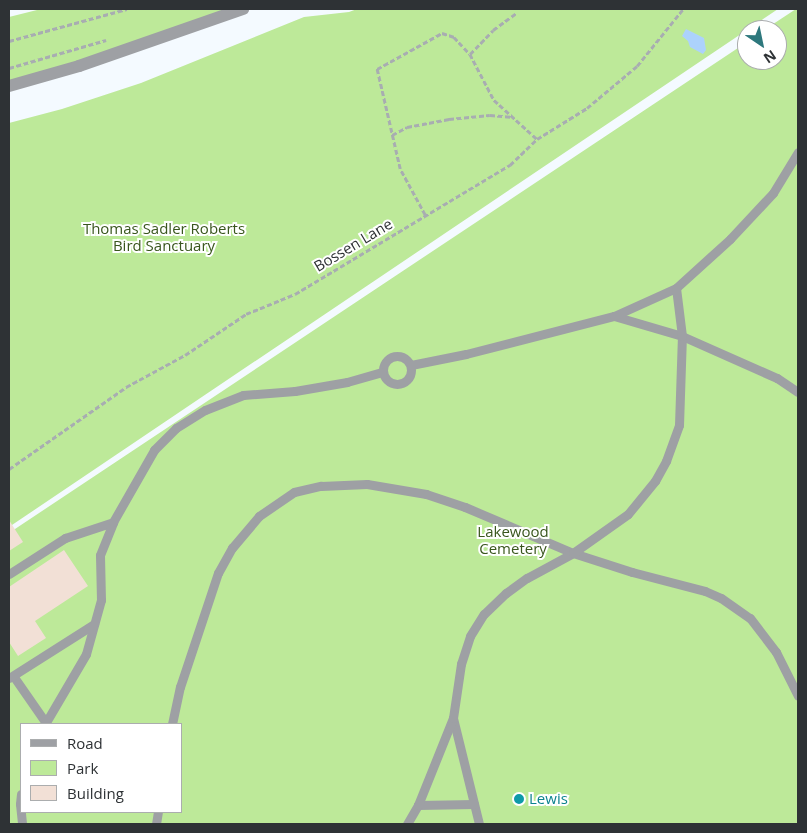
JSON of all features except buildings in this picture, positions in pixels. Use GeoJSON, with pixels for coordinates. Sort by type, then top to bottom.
{"type":"FeatureCollection","features":[{"type":"Feature","properties":{"kind":"street"},"geometry":{"type":"LineString","coordinates":[[9,86],[116,54],[244,9]]}},
{"type":"Feature","properties":{"kind":"lane"},"geometry":{"type":"LineString","coordinates":[[410,365],[466,354],[614,316],[676,288],[730,239],[773,193],[798,152]]}},
{"type":"Feature","properties":{"kind":"lane"},"geometry":{"type":"LineString","coordinates":[[407,824],[418,805],[453,718],[461,664],[470,636],[484,614],[506,593],[526,578],[573,553],[628,514],[655,481],[666,461],[679,425],[682,336],[676,288]]}},
{"type":"Feature","properties":{"kind":"lane"},"geometry":{"type":"LineString","coordinates":[[614,316],[682,336],[777,378],[798,392]]}},
{"type":"Feature","properties":{"kind":"lane"},"geometry":{"type":"LineString","coordinates":[[391,356],[401,356],[410,365],[410,375],[400,384],[387,380],[382,372],[384,362],[391,356]]}},
{"type":"Feature","properties":{"kind":"lane"},"geometry":{"type":"LineString","coordinates":[[47,723],[86,654],[101,600],[100,555],[113,522],[154,450],[176,428],[205,410],[243,395],[295,391],[347,382],[382,372]]}},
{"type":"Feature","properties":{"kind":"lane"},"geometry":{"type":"LineString","coordinates":[[172,723],[180,687],[218,573],[232,548],[258,516],[294,492],[320,486],[367,484],[426,494],[465,507],[573,553],[632,572],[706,591],[721,598],[750,618],[764,635],[784,666],[798,696]]}},
{"type":"Feature","properties":{"kind":"lane"},"geometry":{"type":"LineString","coordinates":[[9,574],[65,538],[113,522]]}},
{"type":"Feature","properties":{"kind":"lane"},"geometry":{"type":"LineString","coordinates":[[45,723],[11,677],[94,624]]}},
{"type":"Feature","properties":{"kind":"lane"},"geometry":{"type":"LineString","coordinates":[[453,718],[479,824]]}},
{"type":"Feature","properties":{"kind":"lane"},"geometry":{"type":"LineString","coordinates":[[418,805],[474,804]]}},
{"type":"Feature","properties":{"kind":"path"},"geometry":{"type":"LineString","coordinates":[[9,41],[127,9]]}},
{"type":"Feature","properties":{"kind":"path","name":"Bossen Lane"},"geometry":{"type":"LineString","coordinates":[[9,469],[126,387],[185,355],[246,314],[295,294],[510,165],[537,139],[587,108],[637,66],[683,9]]}},
{"type":"Feature","properties":{"kind":"path"},"geometry":{"type":"LineString","coordinates":[[470,54],[493,30],[516,13]]}},
{"type":"Feature","properties":{"kind":"path"},"geometry":{"type":"LineString","coordinates":[[425,215],[400,170],[377,69],[442,34],[454,37],[470,54],[494,100],[537,139]]}},
{"type":"Feature","properties":{"kind":"path"},"geometry":{"type":"LineString","coordinates":[[9,68],[109,39]]}},
{"type":"Feature","properties":{"kind":"path"},"geometry":{"type":"LineString","coordinates":[[392,135],[407,127],[449,119],[490,115],[513,117]]}},
{"type":"Feature","properties":{"kind":"green space"},"geometry":{"type":"Polygon","coordinates":[[[41,9],[243,9],[9,86],[9,17],[41,9]]]}},
{"type":"Feature","properties":{"kind":"green space","name":"Thomas Sadler Roberts Bird Sanctuary"},"geometry":{"type":"Polygon","coordinates":[[[357,9],[778,9],[762,20],[737,20],[737,37],[9,527],[9,123],[62,109],[141,83],[304,17],[349,12],[357,9]]]}},
{"type":"Feature","properties":{"kind":"green space","name":"Lakewood Cemetery"},"geometry":{"type":"Polygon","coordinates":[[[798,9],[798,824],[9,824],[9,533],[737,49],[737,70],[787,70],[787,20],[779,20],[798,9]]]}},
{"type":"Feature","properties":{"kind":"water"},"geometry":{"type":"Polygon","coordinates":[[[686,29],[704,38],[706,50],[703,54],[690,47],[688,41],[682,36],[686,29]]]}},
{"type":"Feature","properties":{"kind":"place","name":"Lewis"},"geometry":{"type":"Point","coordinates":[519,799]}}]}
